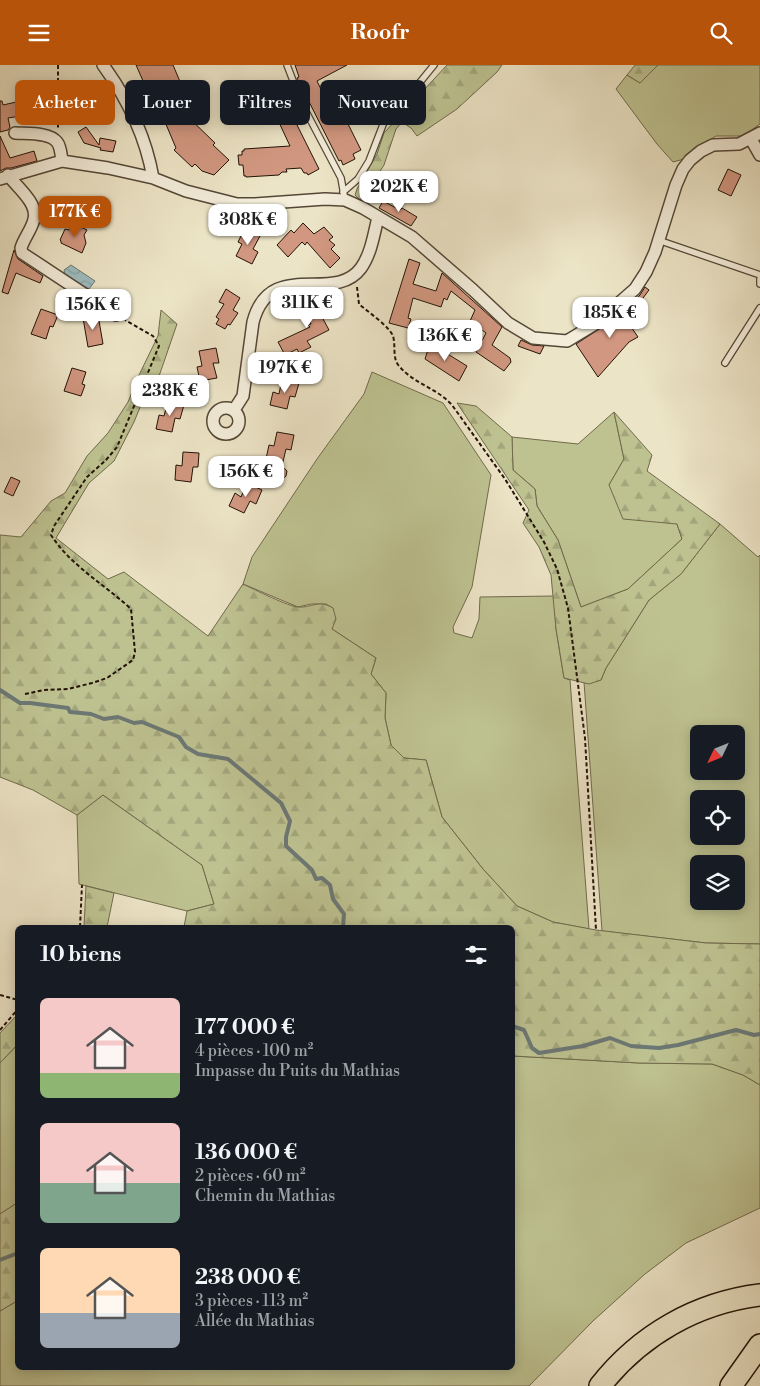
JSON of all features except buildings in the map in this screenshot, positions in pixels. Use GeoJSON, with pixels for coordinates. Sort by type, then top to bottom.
{"type":"FeatureCollection","features":[{"type":"Feature","properties":{"kind":"highway"},"geometry":{"type":"LineString","coordinates":[[600,1386],[616,1367],[642,1343],[678,1320],[721,1302],[760,1295]]}},
{"type":"Feature","properties":{"kind":"highway"},"geometry":{"type":"LineString","coordinates":[[731,1386],[760,1345]]}},
{"type":"Feature","properties":{"kind":"street"},"geometry":{"type":"LineString","coordinates":[[103,65],[133,116],[149,157],[153,178]]}},
{"type":"Feature","properties":{"kind":"street"},"geometry":{"type":"LineString","coordinates":[[15,133],[49,136],[57,141],[62,161]]}},
{"type":"Feature","properties":{"kind":"street"},"geometry":{"type":"LineString","coordinates":[[4,177],[62,161],[108,168],[153,178],[186,191],[237,204],[325,199],[344,196],[412,237],[508,323],[533,338],[567,341],[596,324],[635,289],[646,272],[655,252],[676,185],[690,160],[701,151],[713,145],[739,144],[756,136],[760,155]]}},
{"type":"Feature","properties":{"kind":"street"},"geometry":{"type":"LineString","coordinates":[[4,177],[29,200],[35,210],[34,220],[21,248],[22,253],[116,315]]}},
{"type":"Feature","properties":{"kind":"street"},"geometry":{"type":"LineString","coordinates":[[234,410],[244,396],[253,322],[256,311],[261,303],[276,289],[286,286],[328,283],[351,278],[361,268],[369,253],[378,217]]}},
{"type":"Feature","properties":{"kind":"lane"},"geometry":{"type":"LineString","coordinates":[[287,65],[302,104],[341,177],[344,196]]}},
{"type":"Feature","properties":{"kind":"lane"},"geometry":{"type":"LineString","coordinates":[[344,196],[370,161],[384,122],[434,65]]}},
{"type":"Feature","properties":{"kind":"lane"},"geometry":{"type":"LineString","coordinates":[[658,240],[760,275]]}},
{"type":"Feature","properties":{"kind":"lane"},"geometry":{"type":"LineString","coordinates":[[760,279],[760,284]]}},
{"type":"Feature","properties":{"kind":"lane"},"geometry":{"type":"LineString","coordinates":[[725,363],[760,308]]}},
{"type":"Feature","properties":{"kind":"path"},"geometry":{"type":"LineString","coordinates":[[57,141],[59,122],[58,65]]}},
{"type":"Feature","properties":{"kind":"path"},"geometry":{"type":"LineString","coordinates":[[354,275],[359,304],[379,321],[392,336],[398,364],[410,377],[444,396],[452,405],[505,479],[544,541],[557,569],[568,608],[585,738],[596,930]]}},
{"type":"Feature","properties":{"kind":"path"},"geometry":{"type":"LineString","coordinates":[[25,694],[44,690],[68,689],[107,678],[133,660],[135,652],[130,609],[78,565],[50,535],[87,477],[117,447],[159,346],[153,336],[116,315]]}},
{"type":"Feature","properties":{"kind":"path"},"geometry":{"type":"LineString","coordinates":[[80,925],[82,885]]}},
{"type":"Feature","properties":{"kind":"path"},"geometry":{"type":"LineString","coordinates":[[0,995],[15,999]]}},
{"type":"Feature","properties":{"kind":"path"},"geometry":{"type":"LineString","coordinates":[[0,1030],[15,1012]]}},
{"type":"Feature","properties":{"kind":"green space"},"geometry":{"type":"Polygon","coordinates":[[[447,65],[502,65],[497,72],[457,109],[417,136],[406,125],[426,125],[426,88],[447,65]]]}},
{"type":"Feature","properties":{"kind":"green space"},"geometry":{"type":"Polygon","coordinates":[[[635,65],[658,65],[640,83],[627,75],[635,65]]]}},
{"type":"Feature","properties":{"kind":"green space"},"geometry":{"type":"Polygon","coordinates":[[[658,65],[760,65],[760,124],[743,136],[716,136],[684,159],[673,162],[657,144],[616,89],[627,75],[640,83],[658,65]]]}},
{"type":"Feature","properties":{"kind":"green space"},"geometry":{"type":"Polygon","coordinates":[[[391,125],[399,125],[396,129],[384,165],[361,201],[355,195],[357,189],[377,154],[384,133],[391,125]]]}},
{"type":"Feature","properties":{"kind":"green space"},"geometry":{"type":"Polygon","coordinates":[[[161,310],[177,324],[157,382],[150,383],[134,422],[114,461],[89,483],[56,538],[108,579],[124,572],[208,636],[243,584],[294,606],[303,607],[323,604],[333,608],[336,619],[332,629],[376,658],[371,674],[386,693],[385,718],[391,745],[404,758],[426,760],[442,817],[483,869],[517,906],[553,922],[596,930],[706,943],[760,944],[760,1085],[743,1075],[712,1064],[639,1063],[515,1056],[515,925],[184,925],[187,911],[214,904],[202,865],[103,795],[77,815],[33,790],[0,777],[0,535],[21,537],[51,501],[65,493],[87,456],[108,433],[128,402],[158,336],[161,310]]]}},
{"type":"Feature","properties":{"kind":"green space"},"geometry":{"type":"Polygon","coordinates":[[[372,372],[443,403],[491,475],[472,587],[453,627],[454,633],[472,638],[479,619],[480,597],[554,596],[556,629],[564,678],[570,680],[589,929],[553,922],[517,906],[483,869],[442,817],[426,760],[404,758],[391,745],[385,718],[386,693],[371,674],[376,658],[332,629],[333,608],[326,604],[311,604],[298,607],[243,584],[252,557],[317,459],[364,394],[372,372]]]}},
{"type":"Feature","properties":{"kind":"green space"},"geometry":{"type":"Polygon","coordinates":[[[457,403],[476,406],[512,437],[513,470],[535,489],[537,506],[558,540],[581,607],[628,589],[682,539],[677,524],[623,519],[609,485],[624,459],[614,412],[652,455],[647,471],[720,524],[681,574],[649,600],[606,668],[601,680],[589,684],[564,678],[556,629],[551,575],[539,547],[523,523],[529,510],[457,403]]]}},
{"type":"Feature","properties":{"kind":"green space"},"geometry":{"type":"Polygon","coordinates":[[[614,412],[624,459],[609,485],[677,524],[682,539],[628,589],[581,607],[558,540],[537,506],[535,489],[513,470],[512,437],[578,444],[614,412]]]}},
{"type":"Feature","properties":{"kind":"green space"},"geometry":{"type":"Polygon","coordinates":[[[720,524],[758,557],[760,555],[760,944],[706,943],[602,931],[584,682],[589,683],[601,680],[606,668],[649,600],[681,574],[720,524]]]}},
{"type":"Feature","properties":{"kind":"green space"},"geometry":{"type":"Polygon","coordinates":[[[103,795],[202,865],[214,904],[187,911],[79,884],[77,815],[103,795]]]}},
{"type":"Feature","properties":{"kind":"green space"},"geometry":{"type":"Polygon","coordinates":[[[86,886],[114,893],[107,925],[84,925],[86,886]]]}},
{"type":"Feature","properties":{"kind":"green space"},"geometry":{"type":"Polygon","coordinates":[[[15,1017],[15,1047],[0,1063],[0,1033],[15,1017]]]}},
{"type":"Feature","properties":{"kind":"green space"},"geometry":{"type":"Polygon","coordinates":[[[15,1047],[15,1204],[0,1214],[0,1063],[15,1047]]]}},
{"type":"Feature","properties":{"kind":"green space"},"geometry":{"type":"Polygon","coordinates":[[[515,1056],[639,1063],[712,1064],[743,1075],[760,1085],[760,1208],[686,1243],[645,1274],[593,1321],[529,1386],[0,1386],[0,1311],[15,1302],[15,1370],[515,1370],[515,1056]]]}},
{"type":"Feature","properties":{"kind":"green space"},"geometry":{"type":"Polygon","coordinates":[[[15,1204],[15,1302],[0,1311],[0,1214],[15,1204]]]}},
{"type":"Feature","properties":{"kind":"water"},"geometry":{"type":"Polygon","coordinates":[[[71,265],[95,281],[89,289],[65,275],[64,270],[71,265]]]}},
{"type":"Feature","properties":{"kind":"waterway"},"geometry":{"type":"LineString","coordinates":[[0,690],[20,703],[68,708],[70,712],[91,714],[104,719],[118,717],[134,723],[142,722],[179,737],[186,747],[198,754],[228,759],[281,803],[290,821],[286,846],[312,870],[316,879],[322,878],[330,885],[333,899],[344,914],[343,925]]}},
{"type":"Feature","properties":{"kind":"waterway"},"geometry":{"type":"LineString","coordinates":[[515,1027],[524,1030],[532,1048],[539,1053],[583,1046],[610,1038],[631,1046],[659,1048],[736,1030],[754,1035],[760,1034]]}},
{"type":"Feature","properties":{"kind":"waterway"},"geometry":{"type":"LineString","coordinates":[[0,1260],[15,1254]]}}]}
